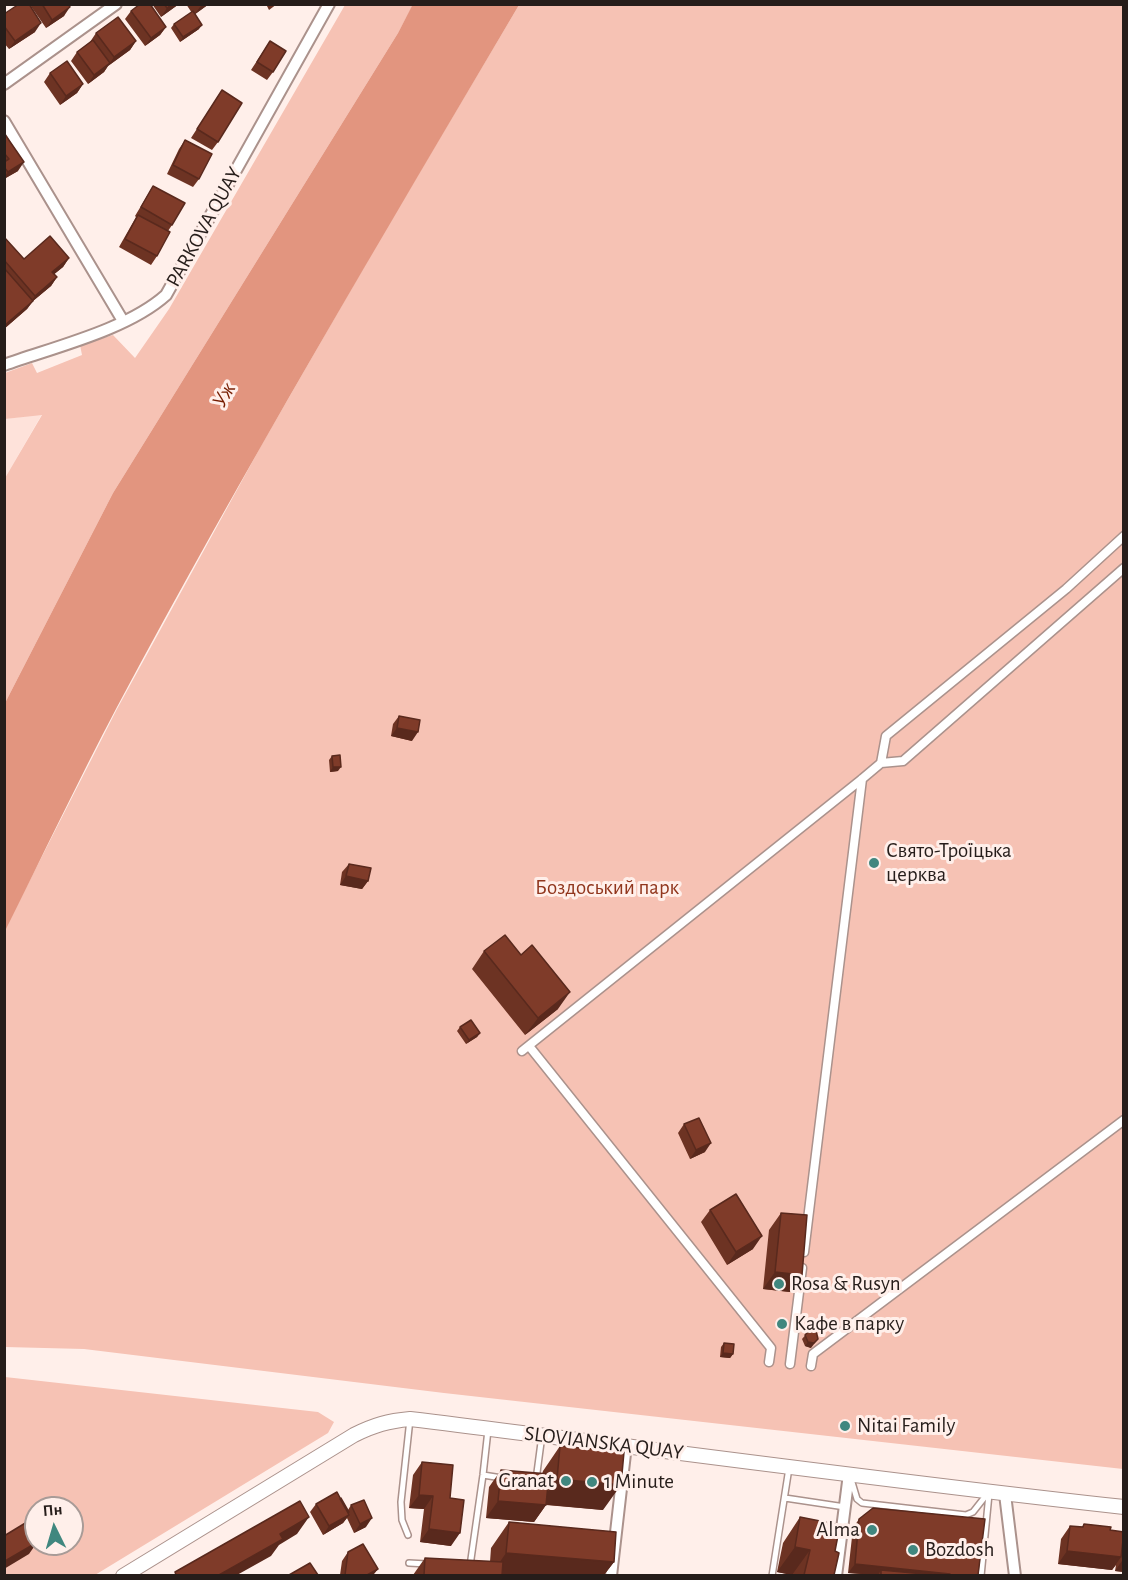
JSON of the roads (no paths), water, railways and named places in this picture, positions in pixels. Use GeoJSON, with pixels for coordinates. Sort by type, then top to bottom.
{"type":"FeatureCollection","features":[{"type":"Feature","properties":{"kind":"street"},"geometry":{"type":"LineString","coordinates":[[4,84],[117,4]]}},
{"type":"Feature","properties":{"kind":"street","name":"PARKOVA QUAY"},"geometry":{"type":"LineString","coordinates":[[4,365],[123,321],[150,309],[166,295],[329,4]]}},
{"type":"Feature","properties":{"kind":"street"},"geometry":{"type":"LineString","coordinates":[[4,122],[123,321]]}},
{"type":"Feature","properties":{"kind":"street"},"geometry":{"type":"LineString","coordinates":[[881,763],[886,736],[1066,589],[1124,536]]}},
{"type":"Feature","properties":{"kind":"street"},"geometry":{"type":"LineString","coordinates":[[769,1362],[771,1348],[525,1049],[881,763],[903,761],[1124,568]]}},
{"type":"Feature","properties":{"kind":"street"},"geometry":{"type":"LineString","coordinates":[[790,1364],[862,779]]}},
{"type":"Feature","properties":{"kind":"street"},"geometry":{"type":"LineString","coordinates":[[811,1366],[813,1354],[1124,1120]]}},
{"type":"Feature","properties":{"kind":"street","name":"SLOVIANSKA QUAY"},"geometry":{"type":"LineString","coordinates":[[123,1575],[354,1435],[376,1424],[410,1419],[1124,1507]]}},
{"type":"Feature","properties":{"kind":"street"},"geometry":{"type":"LineString","coordinates":[[610,1575],[626,1445]]}},
{"type":"Feature","properties":{"kind":"street"},"geometry":{"type":"LineString","coordinates":[[836,1575],[849,1474]]}},
{"type":"Feature","properties":{"kind":"street"},"geometry":{"type":"LineString","coordinates":[[1005,1494],[1016,1575]]}},
{"type":"Feature","properties":{"kind":"lane"},"geometry":{"type":"LineString","coordinates":[[408,1535],[402,1520],[401,1502],[410,1419]]}},
{"type":"Feature","properties":{"kind":"lane"},"geometry":{"type":"LineString","coordinates":[[460,1566],[471,1566],[488,1429]]}},
{"type":"Feature","properties":{"kind":"lane"},"geometry":{"type":"LineString","coordinates":[[525,1481],[536,1482],[542,1435]]}},
{"type":"Feature","properties":{"kind":"lane"},"geometry":{"type":"LineString","coordinates":[[772,1575],[789,1466]]}},
{"type":"Feature","properties":{"kind":"lane"},"geometry":{"type":"LineString","coordinates":[[849,1474],[858,1501],[873,1504],[966,1515],[973,1512],[989,1492]]}},
{"type":"Feature","properties":{"kind":"lane"},"geometry":{"type":"LineString","coordinates":[[483,1475],[504,1478]]}},
{"type":"Feature","properties":{"kind":"lane"},"geometry":{"type":"LineString","coordinates":[[981,1575],[989,1492]]}},
{"type":"Feature","properties":{"kind":"lane"},"geometry":{"type":"LineString","coordinates":[[785,1498],[845,1507]]}},
{"type":"Feature","properties":{"kind":"lane"},"geometry":{"type":"LineString","coordinates":[[409,1563],[430,1564]]}},
{"type":"Feature","properties":{"kind":"water","name":"Уж"},"geometry":{"type":"Polygon","coordinates":[[[413,4],[519,5],[314,354],[165,618],[74,791],[5,931],[5,703],[113,493],[398,33],[413,4]]]}},
{"type":"Feature","properties":{"kind":"place","name":"Свято-Троїцька церква"},"geometry":{"type":"Point","coordinates":[874,863]}},
{"type":"Feature","properties":{"kind":"place","name":"Rosa & Rusyn"},"geometry":{"type":"Point","coordinates":[779,1284]}},
{"type":"Feature","properties":{"kind":"place","name":"Кафе в парку"},"geometry":{"type":"Point","coordinates":[782,1324]}},
{"type":"Feature","properties":{"kind":"place","name":"Nitai Family"},"geometry":{"type":"Point","coordinates":[845,1426]}},
{"type":"Feature","properties":{"kind":"place","name":"Granat"},"geometry":{"type":"Point","coordinates":[566,1481]}},
{"type":"Feature","properties":{"kind":"place","name":"1 Minute"},"geometry":{"type":"Point","coordinates":[592,1482]}},
{"type":"Feature","properties":{"kind":"place","name":"Alma"},"geometry":{"type":"Point","coordinates":[872,1530]}},
{"type":"Feature","properties":{"kind":"place","name":"Bozdosh"},"geometry":{"type":"Point","coordinates":[913,1550]}},
{"type":"Feature","properties":{"kind":"park label","name":"Боздоський парк"},"geometry":{"type":"Point","coordinates":[607,888]}}]}
